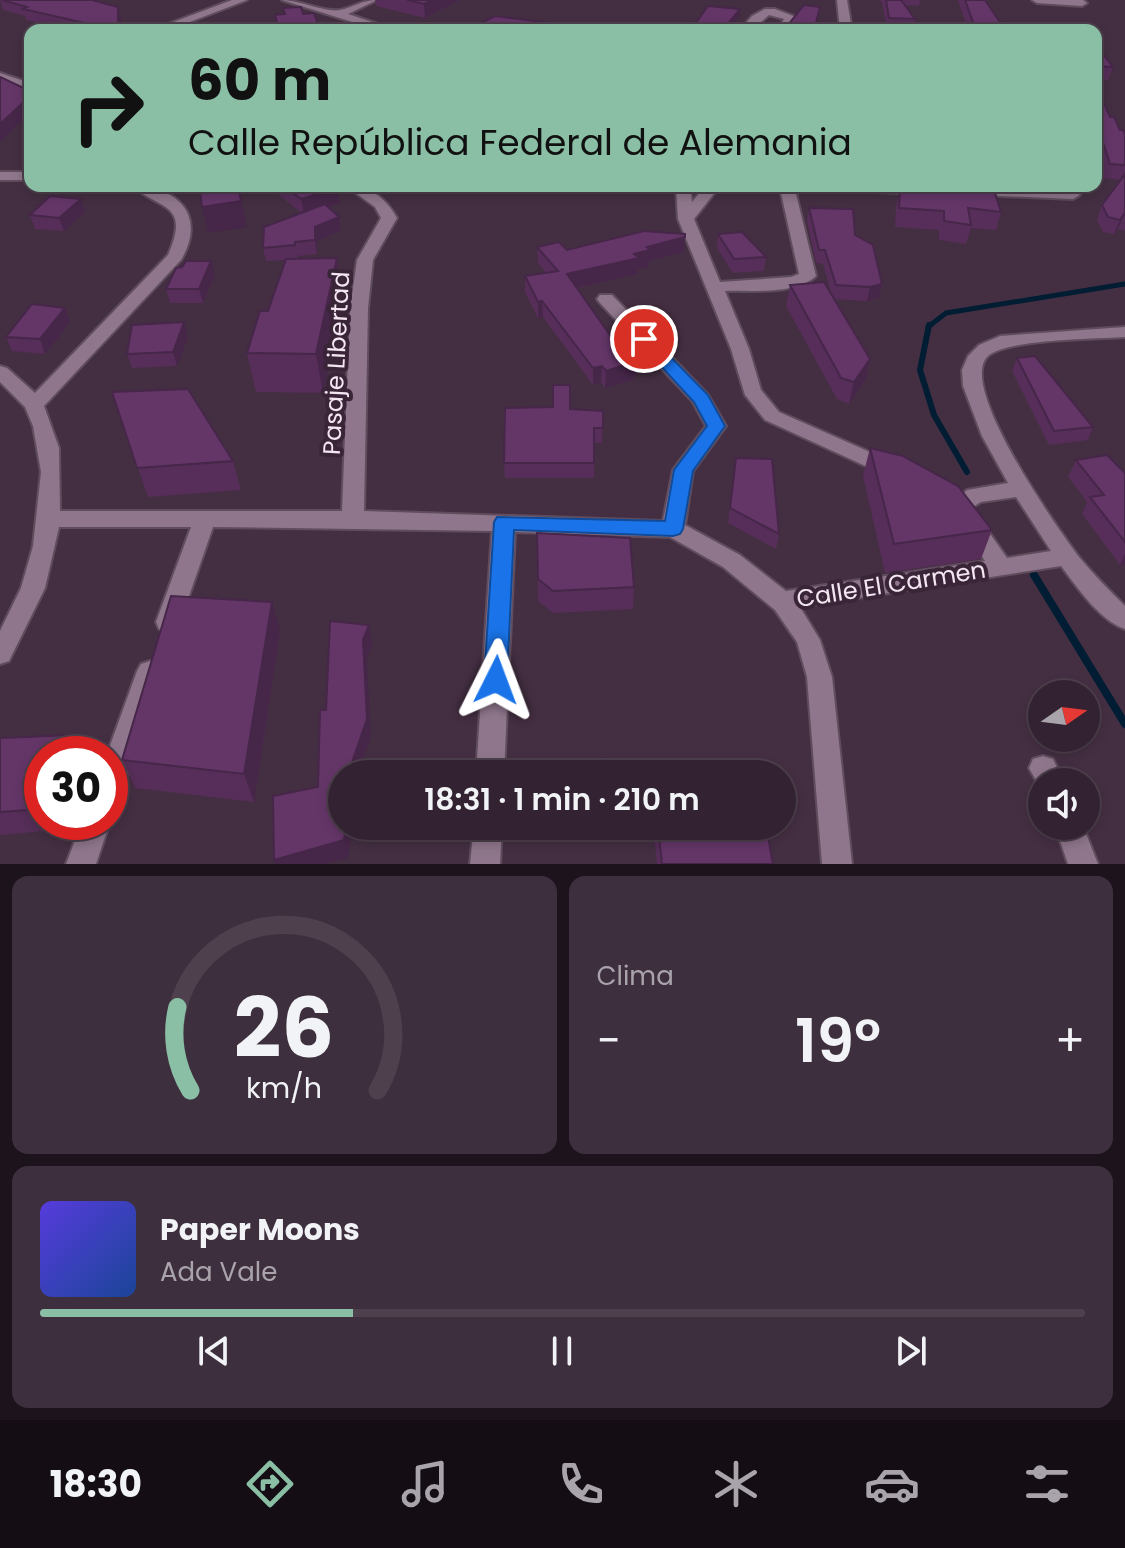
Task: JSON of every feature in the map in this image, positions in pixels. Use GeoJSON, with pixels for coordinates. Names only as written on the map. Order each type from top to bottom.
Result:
{"type":"FeatureCollection","features":[{"type":"Feature","properties":{"kind":"street"},"geometry":{"type":"LineString","coordinates":[[175,24],[242,0]]}},
{"type":"Feature","properties":{"kind":"street"},"geometry":{"type":"LineString","coordinates":[[287,0],[369,24]]}},
{"type":"Feature","properties":{"kind":"street"},"geometry":{"type":"LineString","coordinates":[[338,15],[372,0]]}},
{"type":"Feature","properties":{"kind":"street"},"geometry":{"type":"LineString","coordinates":[[842,0],[845,24]]}},
{"type":"Feature","properties":{"kind":"street"},"geometry":{"type":"LineString","coordinates":[[1037,0],[1082,3]]}},
{"type":"Feature","properties":{"kind":"street"},"geometry":{"type":"LineString","coordinates":[[751,24],[759,13],[765,11],[790,17],[786,24]]}},
{"type":"Feature","properties":{"kind":"street"},"geometry":{"type":"LineString","coordinates":[[0,77],[24,85]]}},
{"type":"Feature","properties":{"kind":"street"},"geometry":{"type":"LineString","coordinates":[[0,176],[24,176]]}},
{"type":"Feature","properties":{"kind":"street"},"geometry":{"type":"LineString","coordinates":[[34,405],[175,257],[186,226],[180,211],[154,192]]}},
{"type":"Feature","properties":{"kind":"street","name":"Pasaje Libertad"},"geometry":{"type":"LineString","coordinates":[[353,519],[359,308],[365,260],[389,218],[381,204],[362,192]]}},
{"type":"Feature","properties":{"kind":"street"},"geometry":{"type":"LineString","coordinates":[[684,192],[686,219],[740,349],[752,391],[772,416],[907,479]]}},
{"type":"Feature","properties":{"kind":"street"},"geometry":{"type":"LineString","coordinates":[[686,219],[708,192]]}},
{"type":"Feature","properties":{"kind":"street"},"geometry":{"type":"LineString","coordinates":[[715,287],[794,282],[808,276],[789,192]]}},
{"type":"Feature","properties":{"kind":"street"},"geometry":{"type":"LineString","coordinates":[[985,192],[1073,195]]}},
{"type":"Feature","properties":{"kind":"street"},"geometry":{"type":"LineString","coordinates":[[606,299],[701,399],[716,426],[683,470],[673,529]]}},
{"type":"Feature","properties":{"kind":"street"},"geometry":{"type":"LineString","coordinates":[[1125,332],[1000,341],[982,350],[971,370],[973,396],[1024,488],[1067,557],[1125,620]]}},
{"type":"Feature","properties":{"kind":"street"},"geometry":{"type":"LineString","coordinates":[[0,372],[34,405],[44,430],[51,464],[49,519],[33,587],[0,654]]}},
{"type":"Feature","properties":{"kind":"street","name":"Calle El Carmen"},"geometry":{"type":"LineString","coordinates":[[1001,567],[983,538],[951,504],[975,495],[1024,488]]}},
{"type":"Feature","properties":{"kind":"street"},"geometry":{"type":"LineString","coordinates":[[49,519],[353,519],[673,529],[702,542],[761,582],[782,601],[808,640],[821,690],[837,864]]}},
{"type":"Feature","properties":{"kind":"street"},"geometry":{"type":"LineString","coordinates":[[127,736],[204,520]]}},
{"type":"Feature","properties":{"kind":"street"},"geometry":{"type":"LineString","coordinates":[[491,760],[504,522]]}},
{"type":"Feature","properties":{"kind":"street","name":"Calle El Carmen"},"geometry":{"type":"LineString","coordinates":[[782,601],[1067,557]]}},
{"type":"Feature","properties":{"kind":"street"},"geometry":{"type":"LineString","coordinates":[[81,864],[90,840]]}},
{"type":"Feature","properties":{"kind":"street"},"geometry":{"type":"LineString","coordinates":[[485,864],[487,840]]}},
{"type":"Feature","properties":{"kind":"street"},"geometry":{"type":"LineString","coordinates":[[1074,840],[1083,864]]}},
{"type":"Feature","properties":{"kind":"building"},"geometry":{"type":"Polygon","coordinates":[[[2,0],[92,0],[118,7],[118,24],[89,24],[23,9],[27,7],[2,0]]]}},
{"type":"Feature","properties":{"kind":"building"},"geometry":{"type":"Polygon","coordinates":[[[407,0],[432,0],[424,4],[407,0]]]}},
{"type":"Feature","properties":{"kind":"building"},"geometry":{"type":"Polygon","coordinates":[[[886,0],[901,0],[915,19],[889,18],[886,0]]]}},
{"type":"Feature","properties":{"kind":"building"},"geometry":{"type":"Polygon","coordinates":[[[965,0],[985,0],[1001,24],[974,24],[965,0]]]}},
{"type":"Feature","properties":{"kind":"building"},"geometry":{"type":"Polygon","coordinates":[[[804,5],[820,7],[816,24],[789,24],[804,5]]]}},
{"type":"Feature","properties":{"kind":"building"},"geometry":{"type":"Polygon","coordinates":[[[708,6],[740,9],[728,24],[695,24],[708,6]]]}},
{"type":"Feature","properties":{"kind":"building"},"geometry":{"type":"Polygon","coordinates":[[[301,7],[303,14],[314,13],[318,24],[277,24],[275,15],[285,14],[283,8],[301,7]]]}},
{"type":"Feature","properties":{"kind":"building"},"geometry":{"type":"Polygon","coordinates":[[[495,16],[558,24],[479,24],[495,16]]]}},
{"type":"Feature","properties":{"kind":"building"},"geometry":{"type":"Polygon","coordinates":[[[1102,53],[1113,67],[1102,66],[1102,53]]]}},
{"type":"Feature","properties":{"kind":"building"},"geometry":{"type":"Polygon","coordinates":[[[0,77],[24,88],[24,102],[0,124],[0,77]]]}},
{"type":"Feature","properties":{"kind":"building"},"geometry":{"type":"Polygon","coordinates":[[[1102,99],[1110,117],[1114,117],[1125,134],[1125,165],[1110,164],[1102,139],[1102,99]]]}},
{"type":"Feature","properties":{"kind":"building"},"geometry":{"type":"Polygon","coordinates":[[[1125,174],[1125,215],[1120,220],[1108,217],[1102,205],[1125,174]]]}},
{"type":"Feature","properties":{"kind":"building"},"geometry":{"type":"Polygon","coordinates":[[[200,192],[239,192],[241,201],[202,207],[200,192]]]}},
{"type":"Feature","properties":{"kind":"building"},"geometry":{"type":"Polygon","coordinates":[[[292,192],[324,192],[301,199],[292,192]]]}},
{"type":"Feature","properties":{"kind":"building"},"geometry":{"type":"Polygon","coordinates":[[[900,192],[986,192],[995,193],[1001,212],[968,208],[971,225],[944,221],[944,211],[899,208],[900,192]]]}},
{"type":"Feature","properties":{"kind":"building"},"geometry":{"type":"Polygon","coordinates":[[[50,196],[81,199],[59,218],[30,215],[50,196]]]}},
{"type":"Feature","properties":{"kind":"building"},"geometry":{"type":"Polygon","coordinates":[[[325,204],[339,217],[315,227],[315,240],[263,248],[264,227],[325,204]]]}},
{"type":"Feature","properties":{"kind":"building"},"geometry":{"type":"Polygon","coordinates":[[[809,208],[853,209],[855,235],[873,245],[882,284],[870,287],[836,285],[825,250],[819,250],[809,208]]]}},
{"type":"Feature","properties":{"kind":"building"},"geometry":{"type":"Polygon","coordinates":[[[644,231],[685,234],[685,237],[647,247],[650,250],[634,254],[639,258],[567,274],[610,335],[616,333],[637,358],[632,360],[634,362],[606,371],[602,366],[593,368],[542,301],[538,302],[525,276],[558,271],[537,247],[559,242],[567,250],[644,231]]]}},
{"type":"Feature","properties":{"kind":"building"},"geometry":{"type":"Polygon","coordinates":[[[742,232],[766,257],[734,259],[718,234],[742,232]]]}},
{"type":"Feature","properties":{"kind":"building"},"geometry":{"type":"Polygon","coordinates":[[[337,258],[316,354],[247,353],[260,311],[268,311],[286,259],[337,258]]]}},
{"type":"Feature","properties":{"kind":"building"},"geometry":{"type":"Polygon","coordinates":[[[186,261],[211,261],[199,289],[166,289],[176,268],[182,267],[186,261]]]}},
{"type":"Feature","properties":{"kind":"building"},"geometry":{"type":"Polygon","coordinates":[[[824,282],[870,359],[854,382],[841,378],[790,285],[824,282]]]}},
{"type":"Feature","properties":{"kind":"building"},"geometry":{"type":"Polygon","coordinates":[[[32,304],[65,308],[40,339],[6,337],[32,304]]]}},
{"type":"Feature","properties":{"kind":"building"},"geometry":{"type":"Polygon","coordinates":[[[184,322],[173,352],[127,354],[132,325],[184,322]]]}},
{"type":"Feature","properties":{"kind":"building"},"geometry":{"type":"Polygon","coordinates":[[[1035,356],[1093,427],[1054,431],[1017,358],[1035,356]]]}},
{"type":"Feature","properties":{"kind":"building"},"geometry":{"type":"Polygon","coordinates":[[[553,385],[570,385],[570,409],[603,411],[603,428],[594,428],[594,463],[504,463],[505,408],[553,407],[553,385]]]}},
{"type":"Feature","properties":{"kind":"building"},"geometry":{"type":"Polygon","coordinates":[[[188,389],[233,461],[137,468],[112,392],[188,389]]]}},
{"type":"Feature","properties":{"kind":"building"},"geometry":{"type":"Polygon","coordinates":[[[870,448],[903,456],[958,486],[992,530],[894,544],[870,448]]]}},
{"type":"Feature","properties":{"kind":"building"},"geometry":{"type":"Polygon","coordinates":[[[1107,455],[1125,473],[1125,542],[1090,497],[1104,495],[1076,460],[1107,455]]]}},
{"type":"Feature","properties":{"kind":"building"},"geometry":{"type":"Polygon","coordinates":[[[736,458],[772,459],[779,534],[730,508],[736,458]]]}},
{"type":"Feature","properties":{"kind":"building"},"geometry":{"type":"Polygon","coordinates":[[[537,533],[630,538],[634,587],[553,591],[538,579],[537,533]]]}},
{"type":"Feature","properties":{"kind":"building"},"geometry":{"type":"Polygon","coordinates":[[[171,596],[272,602],[244,774],[128,761],[128,740],[171,596]]]}},
{"type":"Feature","properties":{"kind":"building"},"geometry":{"type":"Polygon","coordinates":[[[330,621],[369,625],[363,640],[367,719],[353,760],[328,760],[328,840],[344,840],[274,860],[273,796],[318,787],[320,710],[326,710],[330,621]]]}},
{"type":"Feature","properties":{"kind":"building"},"geometry":{"type":"Polygon","coordinates":[[[24,737],[24,810],[0,812],[0,738],[24,737]]]}},
{"type":"Feature","properties":{"kind":"building"},"geometry":{"type":"Polygon","coordinates":[[[659,840],[769,840],[773,864],[662,864],[659,840]]]}},
{"type":"Feature","properties":{"kind":"waterway"},"geometry":{"type":"LineString","coordinates":[[929,326],[946,313],[1125,284]]}},
{"type":"Feature","properties":{"kind":"waterway"},"geometry":{"type":"LineString","coordinates":[[929,326],[920,370],[934,415],[967,472]]}},
{"type":"Feature","properties":{"kind":"waterway"},"geometry":{"type":"LineString","coordinates":[[1034,575],[1125,724]]}},
{"type":"Feature","properties":{"kind":"route"},"geometry":{"type":"LineString","coordinates":[[496,680],[504,522],[673,529],[683,470],[716,426],[701,399],[644,339]]}}]}
